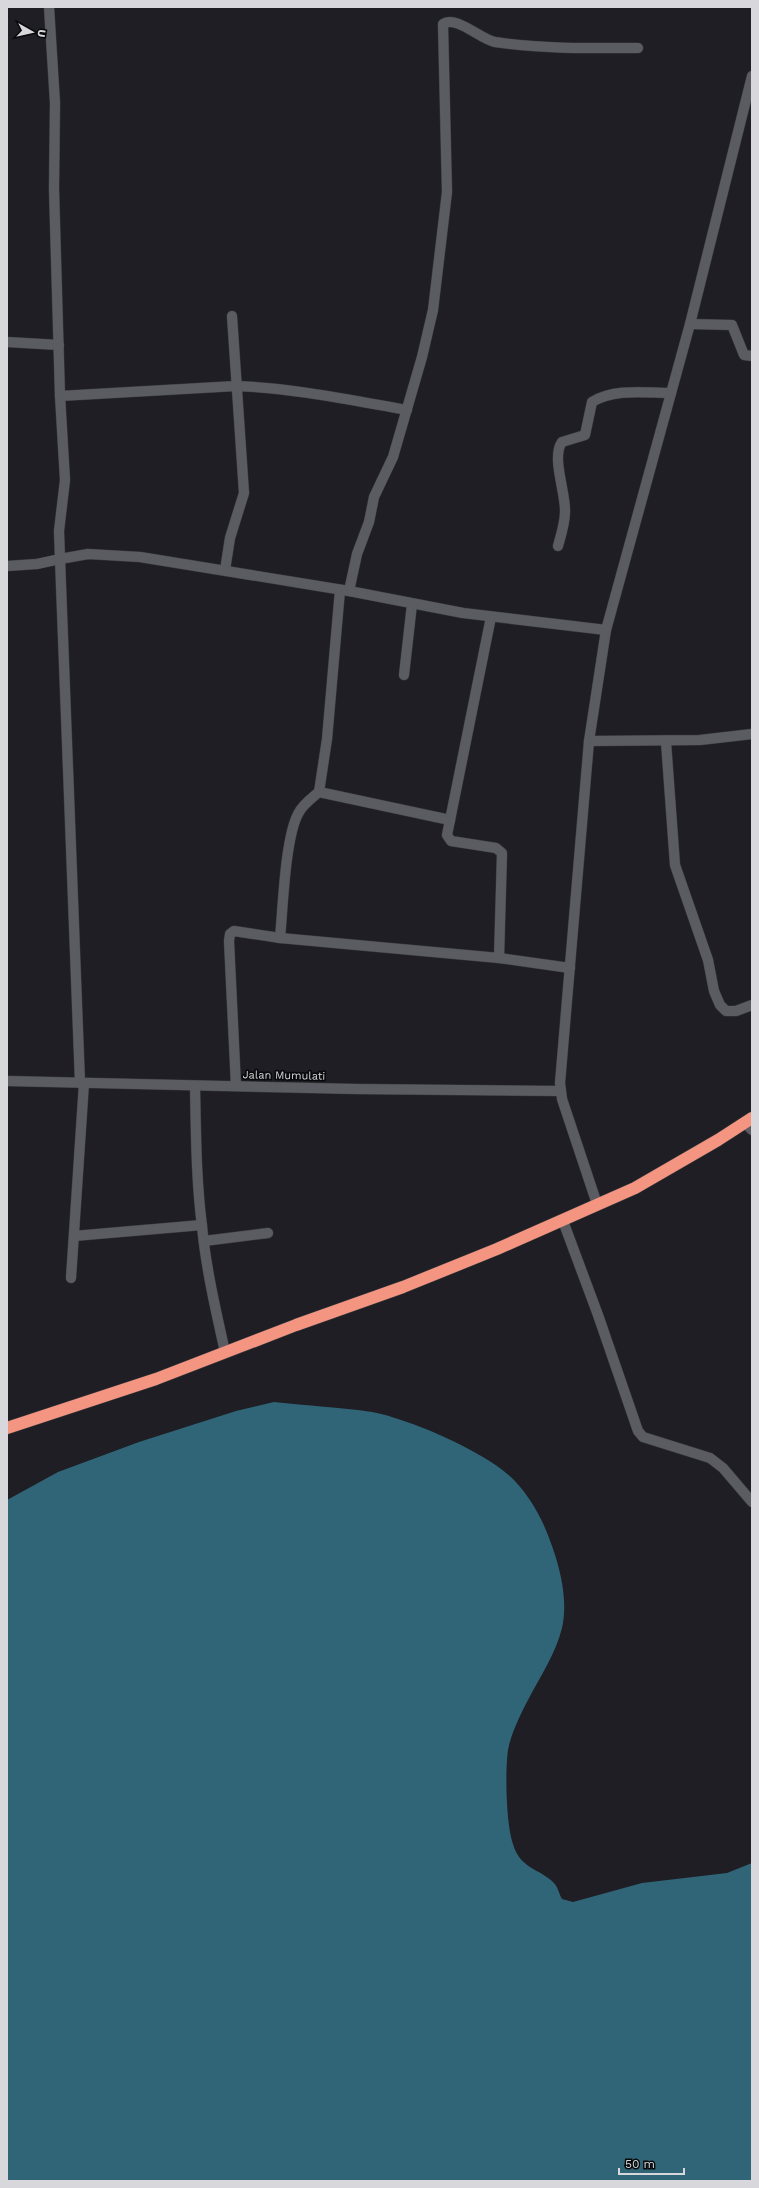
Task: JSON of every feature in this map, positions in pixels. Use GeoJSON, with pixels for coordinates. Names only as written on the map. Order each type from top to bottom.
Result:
{"type":"FeatureCollection","features":[{"type":"Feature","properties":{"kind":"highway"},"geometry":{"type":"LineString","coordinates":[[7,1428],[156,1379],[296,1325],[403,1288],[563,1221],[597,1204],[635,1188],[750,1124]]}},
{"type":"Feature","properties":{"kind":"street"},"geometry":{"type":"LineString","coordinates":[[49,7],[55,103],[54,189],[60,396],[65,480],[59,531],[82,1083],[71,1278]]}},
{"type":"Feature","properties":{"kind":"street"},"geometry":{"type":"LineString","coordinates":[[280,938],[288,853],[294,826],[298,813],[319,792],[345,590],[370,522],[374,497],[388,469],[407,410],[433,310],[447,192],[443,24],[453,22],[461,24],[479,37],[508,43],[563,48],[638,48]]}},
{"type":"Feature","properties":{"kind":"street"},"geometry":{"type":"LineString","coordinates":[[597,1204],[560,1090],[563,1036],[589,741],[606,630],[690,324],[752,76]]}},
{"type":"Feature","properties":{"kind":"street"},"geometry":{"type":"LineString","coordinates":[[225,570],[230,538],[244,493],[232,316]]}},
{"type":"Feature","properties":{"kind":"street"},"geometry":{"type":"LineString","coordinates":[[690,324],[732,325],[744,355],[752,356]]}},
{"type":"Feature","properties":{"kind":"street"},"geometry":{"type":"LineString","coordinates":[[7,342],[59,345]]}},
{"type":"Feature","properties":{"kind":"street"},"geometry":{"type":"LineString","coordinates":[[60,396],[236,386],[263,387],[324,395],[407,410]]}},
{"type":"Feature","properties":{"kind":"street"},"geometry":{"type":"LineString","coordinates":[[558,546],[565,512],[558,456],[559,446],[562,442],[585,435],[592,402],[602,396],[613,393],[671,393]]}},
{"type":"Feature","properties":{"kind":"street"},"geometry":{"type":"LineString","coordinates":[[7,566],[37,564],[88,554],[109,554],[140,557],[345,590],[412,604],[491,617],[606,630]]}},
{"type":"Feature","properties":{"kind":"street"},"geometry":{"type":"LineString","coordinates":[[404,675],[412,604]]}},
{"type":"Feature","properties":{"kind":"street"},"geometry":{"type":"LineString","coordinates":[[491,617],[447,835],[451,841],[496,848],[502,853],[499,958]]}},
{"type":"Feature","properties":{"kind":"street"},"geometry":{"type":"LineString","coordinates":[[589,741],[666,742],[752,734]]}},
{"type":"Feature","properties":{"kind":"street"},"geometry":{"type":"LineString","coordinates":[[666,742],[675,865],[708,960],[714,991],[720,1005],[726,1011],[736,1011],[752,1005]]}},
{"type":"Feature","properties":{"kind":"street"},"geometry":{"type":"LineString","coordinates":[[319,792],[450,820]]}},
{"type":"Feature","properties":{"kind":"street"},"geometry":{"type":"LineString","coordinates":[[236,1086],[229,941],[230,934],[237,931],[280,938],[499,958],[570,968]]}},
{"type":"Feature","properties":{"kind":"street","name":"Jalan Mumulati"},"geometry":{"type":"LineString","coordinates":[[7,1081],[195,1086],[560,1090]]}},
{"type":"Feature","properties":{"kind":"street"},"geometry":{"type":"LineString","coordinates":[[195,1086],[197,1159],[202,1225],[225,1352]]}},
{"type":"Feature","properties":{"kind":"street"},"geometry":{"type":"LineString","coordinates":[[563,1221],[598,1315],[638,1431],[643,1437],[710,1458],[718,1463],[752,1502]]}},
{"type":"Feature","properties":{"kind":"street"},"geometry":{"type":"LineString","coordinates":[[74,1236],[202,1225]]}},
{"type":"Feature","properties":{"kind":"street"},"geometry":{"type":"LineString","coordinates":[[204,1240],[268,1233]]}},
{"type":"Feature","properties":{"kind":"water"},"geometry":{"type":"Polygon","coordinates":[[[274,1402],[372,1412],[427,1429],[468,1448],[502,1470],[520,1487],[537,1511],[549,1537],[561,1576],[564,1597],[564,1618],[556,1647],[519,1718],[508,1750],[507,1798],[509,1824],[513,1844],[520,1859],[554,1883],[557,1886],[562,1899],[573,1902],[642,1883],[727,1873],[752,1863],[752,2181],[7,2181],[7,1500],[58,1472],[139,1442],[236,1411],[274,1402]]]}}]}
